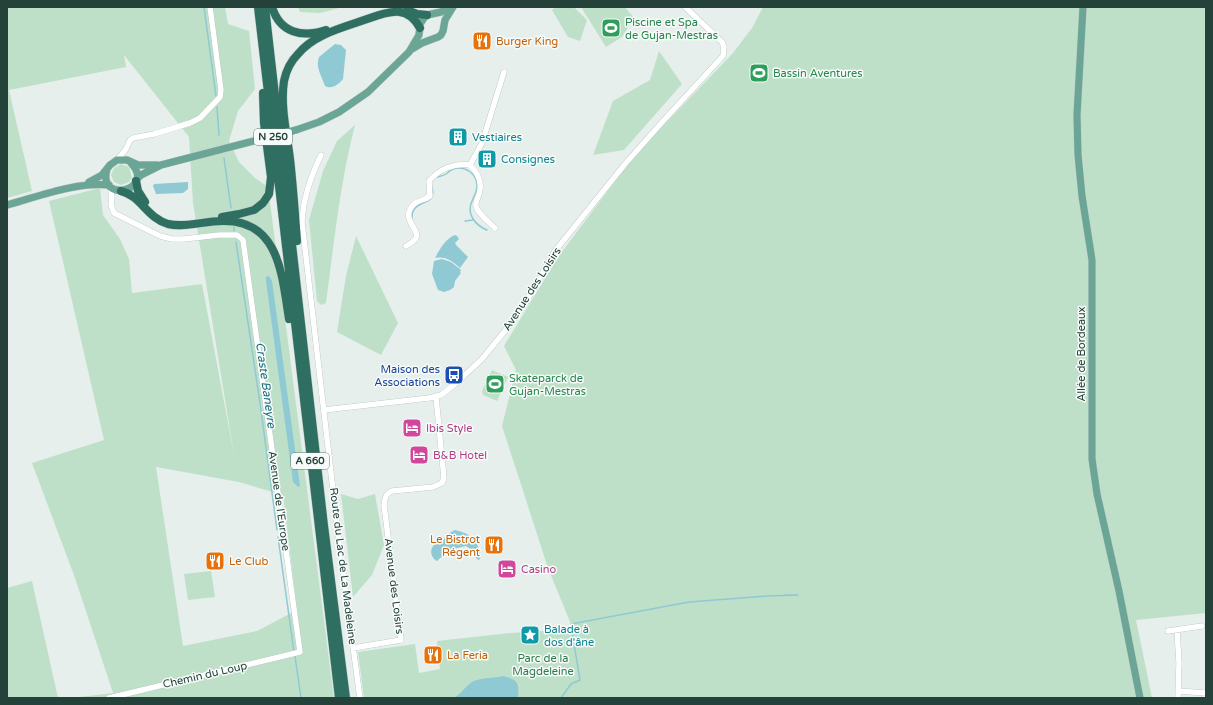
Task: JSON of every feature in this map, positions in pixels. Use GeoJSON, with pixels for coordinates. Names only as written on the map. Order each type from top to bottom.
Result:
{"type":"FeatureCollection","features":[{"type":"Feature","properties":{"kind":"highway","name":"N 250"},"geometry":{"type":"LineString","coordinates":[[258,7],[266,50]]}},
{"type":"Feature","properties":{"kind":"highway","name":"N 250"},"geometry":{"type":"LineString","coordinates":[[265,7],[266,50],[283,224]]}},
{"type":"Feature","properties":{"kind":"highway"},"geometry":{"type":"LineString","coordinates":[[272,7],[283,26],[293,32],[304,34],[320,32],[388,7],[400,8],[417,14],[431,15]]}},
{"type":"Feature","properties":{"kind":"highway"},"geometry":{"type":"LineString","coordinates":[[303,336],[299,263],[283,102],[284,80],[287,71],[298,53],[315,40],[383,13],[396,11],[405,14],[415,20],[420,28]]}},
{"type":"Feature","properties":{"kind":"highway"},"geometry":{"type":"LineString","coordinates":[[136,181],[141,196],[147,205],[156,214],[168,220],[188,220],[239,214],[254,210],[263,203],[269,194],[271,183],[261,75],[266,50]]}},
{"type":"Feature","properties":{"kind":"highway","name":"A 660"},"geometry":{"type":"LineString","coordinates":[[266,50],[303,336],[325,533],[346,698]]}},
{"type":"Feature","properties":{"kind":"highway"},"geometry":{"type":"LineString","coordinates":[[121,191],[131,194],[150,213],[165,223],[177,225],[224,220],[238,222],[252,227],[264,236],[270,243],[280,268],[311,464]]}},
{"type":"Feature","properties":{"kind":"highway","name":"A 660"},"geometry":{"type":"LineString","coordinates":[[283,224],[339,698]]}},
{"type":"Feature","properties":{"kind":"main road"},"geometry":{"type":"LineString","coordinates":[[409,52],[417,38],[422,21],[449,7]]}},
{"type":"Feature","properties":{"kind":"main road"},"geometry":{"type":"LineString","coordinates":[[7,205],[79,186],[99,178],[113,162],[117,160],[122,159],[138,165],[161,164],[296,130],[325,120],[353,104],[384,78],[409,52],[417,46],[441,35],[444,24],[453,7]]}},
{"type":"Feature","properties":{"kind":"main road","name":"Allée de Bordeaux"},"geometry":{"type":"LineString","coordinates":[[1083,7],[1077,115],[1078,155],[1092,260],[1092,459],[1097,494],[1119,591],[1140,698]]}},
{"type":"Feature","properties":{"kind":"main road"},"geometry":{"type":"LineString","coordinates":[[431,15],[441,18],[444,24]]}},
{"type":"Feature","properties":{"kind":"main road"},"geometry":{"type":"LineString","coordinates":[[420,28],[424,35],[431,39]]}},
{"type":"Feature","properties":{"kind":"main road"},"geometry":{"type":"LineString","coordinates":[[131,162],[136,170],[136,181]]}},
{"type":"Feature","properties":{"kind":"main road"},"geometry":{"type":"LineString","coordinates":[[79,186],[95,184],[110,186],[121,191],[131,188],[141,175],[161,164]]}},
{"type":"Feature","properties":{"kind":"main road"},"geometry":{"type":"LineString","coordinates":[[107,169],[106,178],[110,186]]}},
{"type":"Feature","properties":{"kind":"street"},"geometry":{"type":"LineString","coordinates":[[117,160],[126,149],[130,140],[197,120],[204,115],[220,97],[221,90],[210,7]]}},
{"type":"Feature","properties":{"kind":"street","name":"Avenue des Loisirs"},"geometry":{"type":"LineString","coordinates":[[353,648],[401,640],[384,498],[392,491],[433,487],[442,483],[444,478],[436,396],[443,394],[455,384],[493,346],[520,311],[555,251],[625,164],[723,56],[724,48],[722,42],[685,7]]}},
{"type":"Feature","properties":{"kind":"street"},"geometry":{"type":"LineString","coordinates":[[470,165],[482,143],[504,72]]}},
{"type":"Feature","properties":{"kind":"street"},"geometry":{"type":"LineString","coordinates":[[126,149],[128,158],[131,162]]}},
{"type":"Feature","properties":{"kind":"street","name":"Route du Lac de La Madeleine"},"geometry":{"type":"LineString","coordinates":[[321,155],[311,178],[302,210],[302,222],[340,551],[360,698]]}},
{"type":"Feature","properties":{"kind":"street"},"geometry":{"type":"LineString","coordinates":[[406,246],[417,237],[417,233],[409,220],[410,210],[418,201],[430,196],[429,181],[434,175],[456,164],[470,165],[476,171],[480,181],[480,186],[476,206],[478,211],[495,228]]}},
{"type":"Feature","properties":{"kind":"street","name":"Avenue de l'Europe"},"geometry":{"type":"LineString","coordinates":[[110,186],[112,208],[114,213],[160,236],[172,239],[184,239],[219,235],[237,235],[243,240],[300,652]]}},
{"type":"Feature","properties":{"kind":"street"},"geometry":{"type":"LineString","coordinates":[[112,197],[121,191]]}},
{"type":"Feature","properties":{"kind":"street"},"geometry":{"type":"LineString","coordinates":[[324,410],[436,396]]}},
{"type":"Feature","properties":{"kind":"street"},"geometry":{"type":"LineString","coordinates":[[1168,632],[1202,626]]}},
{"type":"Feature","properties":{"kind":"street"},"geometry":{"type":"LineString","coordinates":[[1177,630],[1179,663],[1178,698]]}},
{"type":"Feature","properties":{"kind":"street","name":"Chemin du Loup"},"geometry":{"type":"LineString","coordinates":[[109,698],[300,652]]}},
{"type":"Feature","properties":{"kind":"street"},"geometry":{"type":"LineString","coordinates":[[1178,691],[1206,693]]}},
{"type":"Feature","properties":{"kind":"green space"},"geometry":{"type":"Polygon","coordinates":[[[7,7],[225,7],[228,24],[249,31],[255,89],[238,111],[229,141],[239,162],[255,178],[268,187],[334,698],[71,698],[113,693],[75,578],[32,463],[104,440],[49,201],[100,188],[103,215],[120,239],[129,259],[132,293],[202,284],[234,455],[193,203],[189,137],[124,55],[126,67],[9,90],[32,191],[7,198],[7,7]],[[156,467],[183,646],[257,631],[297,610],[283,495],[239,482],[156,467]]]}},
{"type":"Feature","properties":{"kind":"green space"},"geometry":{"type":"Polygon","coordinates":[[[298,7],[343,7],[320,13],[300,12],[298,7]]]}},
{"type":"Feature","properties":{"kind":"green space"},"geometry":{"type":"Polygon","coordinates":[[[555,7],[574,7],[587,20],[580,41],[568,37],[552,10],[555,7]]]}},
{"type":"Feature","properties":{"kind":"green space","name":"Piscine et Spa de Gujan-Mestras"},"geometry":{"type":"Polygon","coordinates":[[[581,7],[625,7],[634,18],[622,37],[606,47],[581,7]]]}},
{"type":"Feature","properties":{"kind":"green space","name":"Parc de la Magdeleine"},"geometry":{"type":"Polygon","coordinates":[[[763,7],[1206,7],[1206,613],[1136,620],[1152,698],[364,698],[358,652],[415,644],[419,673],[440,669],[437,641],[511,633],[573,629],[548,568],[502,426],[516,370],[504,346],[558,257],[634,156],[733,53],[752,28],[763,7]]]}},
{"type":"Feature","properties":{"kind":"green space"},"geometry":{"type":"Polygon","coordinates":[[[659,51],[682,84],[624,150],[593,155],[613,101],[650,80],[659,51]]]}},
{"type":"Feature","properties":{"kind":"green space"},"geometry":{"type":"Polygon","coordinates":[[[355,125],[341,191],[326,303],[321,305],[317,301],[309,220],[323,171],[337,141],[355,125]]]}},
{"type":"Feature","properties":{"kind":"green space"},"geometry":{"type":"Polygon","coordinates":[[[121,164],[129,167],[132,178],[129,182],[121,185],[114,182],[111,175],[114,168],[121,164]]]}},
{"type":"Feature","properties":{"kind":"green space"},"geometry":{"type":"Polygon","coordinates":[[[356,236],[398,323],[381,355],[337,332],[346,276],[356,236]]]}},
{"type":"Feature","properties":{"kind":"green space","name":"Skateparck de Gujan-Mestras"},"geometry":{"type":"Polygon","coordinates":[[[492,370],[508,377],[497,401],[483,395],[482,391],[492,370]]]}},
{"type":"Feature","properties":{"kind":"green space"},"geometry":{"type":"Polygon","coordinates":[[[341,494],[358,499],[375,494],[384,545],[372,575],[353,597],[341,494]]]}},
{"type":"Feature","properties":{"kind":"green space"},"geometry":{"type":"Polygon","coordinates":[[[211,571],[215,597],[188,600],[184,574],[211,571]]]}},
{"type":"Feature","properties":{"kind":"green space"},"geometry":{"type":"Polygon","coordinates":[[[32,581],[58,698],[7,698],[7,588],[32,581]]]}},
{"type":"Feature","properties":{"kind":"water"},"geometry":{"type":"Polygon","coordinates":[[[335,44],[341,45],[346,50],[343,79],[335,86],[328,87],[325,86],[319,72],[318,61],[319,57],[335,44]]]}},
{"type":"Feature","properties":{"kind":"water"},"geometry":{"type":"Polygon","coordinates":[[[188,182],[188,189],[183,193],[156,194],[153,186],[154,184],[188,182]]]}},
{"type":"Feature","properties":{"kind":"water"},"geometry":{"type":"Polygon","coordinates":[[[455,235],[459,239],[455,243],[456,245],[468,257],[460,268],[449,260],[435,258],[446,242],[455,235]]]}},
{"type":"Feature","properties":{"kind":"water"},"geometry":{"type":"Polygon","coordinates":[[[442,259],[451,262],[461,270],[461,273],[455,281],[454,287],[444,292],[438,290],[432,274],[434,261],[442,259]]]}},
{"type":"Feature","properties":{"kind":"water"},"geometry":{"type":"Polygon","coordinates":[[[269,276],[272,281],[300,486],[298,487],[293,482],[266,281],[266,277],[269,276]]]}},
{"type":"Feature","properties":{"kind":"water"},"geometry":{"type":"Polygon","coordinates":[[[455,530],[467,534],[473,538],[480,552],[480,559],[478,560],[466,546],[449,550],[437,561],[433,558],[431,554],[432,547],[455,530]]]}},
{"type":"Feature","properties":{"kind":"water"},"geometry":{"type":"Polygon","coordinates":[[[503,676],[512,679],[517,683],[518,698],[453,698],[474,681],[503,676]]]}},
{"type":"Feature","properties":{"kind":"waterway","name":"Craste Baneyre"},"geometry":{"type":"LineString","coordinates":[[204,7],[216,96]]}},
{"type":"Feature","properties":{"kind":"waterway","name":"Craste Baneyre"},"geometry":{"type":"LineString","coordinates":[[217,107],[219,135]]}},
{"type":"Feature","properties":{"kind":"waterway","name":"Craste Baneyre"},"geometry":{"type":"LineString","coordinates":[[224,158],[231,208]]}},
{"type":"Feature","properties":{"kind":"waterway"},"geometry":{"type":"LineString","coordinates":[[437,177],[457,168],[466,169],[473,174],[477,186],[470,206],[471,215],[475,222],[487,230]]}},
{"type":"Feature","properties":{"kind":"waterway"},"geometry":{"type":"LineString","coordinates":[[412,218],[413,212],[416,208],[431,198],[433,194],[432,188]]}},
{"type":"Feature","properties":{"kind":"waterway"},"geometry":{"type":"LineString","coordinates":[[465,221],[473,220]]}},
{"type":"Feature","properties":{"kind":"waterway","name":"Craste Baneyre"},"geometry":{"type":"LineString","coordinates":[[236,242],[277,530]]}},
{"type":"Feature","properties":{"kind":"waterway","name":"Craste Baneyre"},"geometry":{"type":"LineString","coordinates":[[278,537],[294,652]]}},
{"type":"Feature","properties":{"kind":"waterway"},"geometry":{"type":"LineString","coordinates":[[571,624],[689,602],[798,595],[785,595]]}},
{"type":"Feature","properties":{"kind":"waterway"},"geometry":{"type":"LineString","coordinates":[[561,698],[571,684],[580,680],[572,632]]}},
{"type":"Feature","properties":{"kind":"waterway","name":"Craste Baneyre"},"geometry":{"type":"LineString","coordinates":[[295,656],[301,698]]}},
{"type":"Feature","properties":{"kind":"place","name":"Piscine et Spa de Gujan-Mestras"},"geometry":{"type":"Point","coordinates":[611,28]}},
{"type":"Feature","properties":{"kind":"place","name":"Burger King"},"geometry":{"type":"Point","coordinates":[482,41]}},
{"type":"Feature","properties":{"kind":"place","name":"Bassin Aventures"},"geometry":{"type":"Point","coordinates":[759,73]}},
{"type":"Feature","properties":{"kind":"place","name":"Vestiaires"},"geometry":{"type":"Point","coordinates":[458,137]}},
{"type":"Feature","properties":{"kind":"place","name":"Consignes"},"geometry":{"type":"Point","coordinates":[487,159]}},
{"type":"Feature","properties":{"kind":"place","name":"Maison des Associations"},"geometry":{"type":"Point","coordinates":[454,375]}},
{"type":"Feature","properties":{"kind":"place","name":"Skateparck de Gujan-Mestras"},"geometry":{"type":"Point","coordinates":[495,384]}},
{"type":"Feature","properties":{"kind":"place","name":"Ibis Style"},"geometry":{"type":"Point","coordinates":[412,428]}},
{"type":"Feature","properties":{"kind":"place","name":"B&B Hotel"},"geometry":{"type":"Point","coordinates":[419,455]}},
{"type":"Feature","properties":{"kind":"place","name":"Le Bistrot Régent"},"geometry":{"type":"Point","coordinates":[494,545]}},
{"type":"Feature","properties":{"kind":"place","name":"Le Club"},"geometry":{"type":"Point","coordinates":[215,561]}},
{"type":"Feature","properties":{"kind":"place","name":"Casino"},"geometry":{"type":"Point","coordinates":[507,569]}},
{"type":"Feature","properties":{"kind":"place","name":"Balade à dos d'âne"},"geometry":{"type":"Point","coordinates":[530,635]}},
{"type":"Feature","properties":{"kind":"place","name":"La Feria"},"geometry":{"type":"Point","coordinates":[433,655]}}]}
